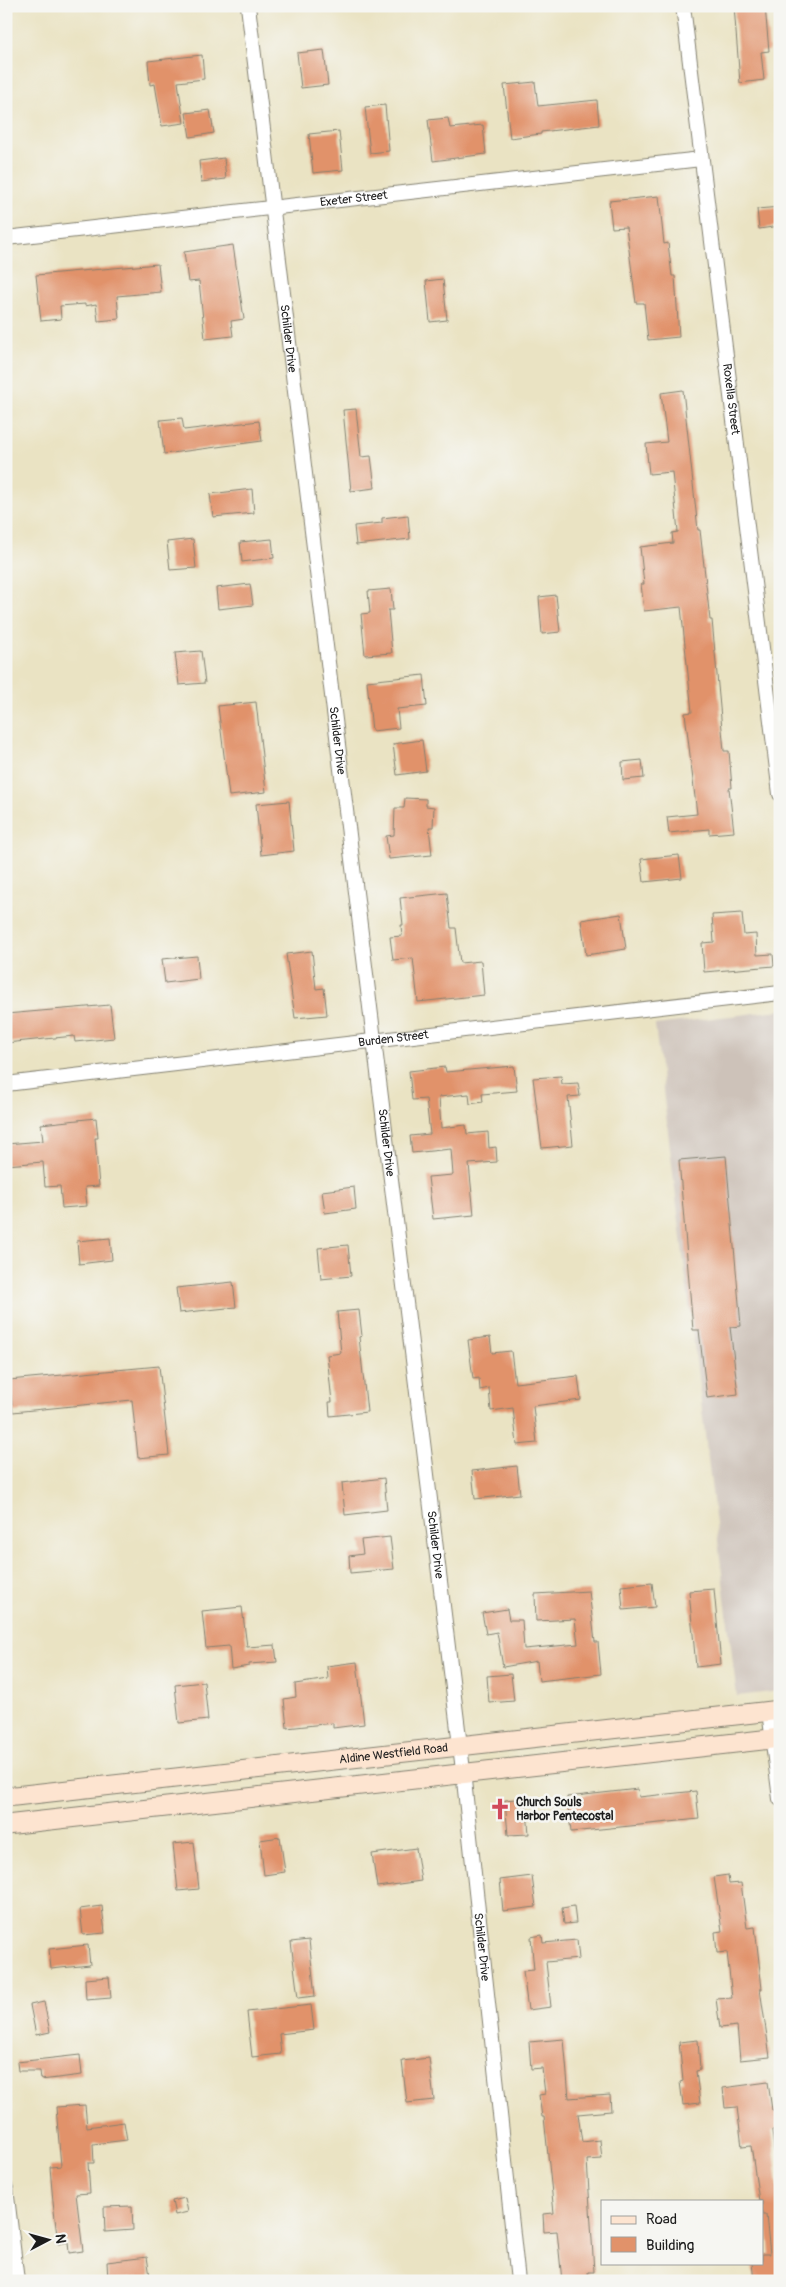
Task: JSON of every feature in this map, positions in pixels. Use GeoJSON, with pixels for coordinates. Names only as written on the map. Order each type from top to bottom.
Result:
{"type":"FeatureCollection","features":[{"type":"Feature","properties":{"kind":"main road","name":"Aldine Westfield Road"},"geometry":{"type":"LineString","coordinates":[[6,1797],[775,1710]]}},
{"type":"Feature","properties":{"kind":"main road"},"geometry":{"type":"LineString","coordinates":[[6,1825],[776,1738]]}},
{"type":"Feature","properties":{"kind":"main road"},"geometry":{"type":"LineString","coordinates":[[213,1774],[216,1801]]}},
{"type":"Feature","properties":{"kind":"street","name":"Schilder Drive"},"geometry":{"type":"LineString","coordinates":[[248,6],[459,1746],[518,2281]]}},
{"type":"Feature","properties":{"kind":"street","name":"Roxella Street"},"geometry":{"type":"LineString","coordinates":[[683,6],[780,794]]}},
{"type":"Feature","properties":{"kind":"street","name":"Exeter Street"},"geometry":{"type":"LineString","coordinates":[[6,238],[701,159]]}},
{"type":"Feature","properties":{"kind":"street","name":"Burden Street"},"geometry":{"type":"LineString","coordinates":[[6,1084],[780,993]]}},
{"type":"Feature","properties":{"kind":"street"},"geometry":{"type":"LineString","coordinates":[[775,1710],[780,1799]]}},
{"type":"Feature","properties":{"kind":"street"},"geometry":{"type":"LineString","coordinates":[[6,2188],[17,2281]]}},
{"type":"Feature","properties":{"kind":"shaded area"},"geometry":{"type":"Polygon","coordinates":[[[780,1010],[780,1691],[737,1696],[655,1025],[780,1010]]]}},
{"type":"Feature","properties":{"kind":"building"},"geometry":{"type":"Polygon","coordinates":[[[734,6],[765,6],[769,51],[761,52],[764,80],[740,83],[734,6]]]}},
{"type":"Feature","properties":{"kind":"building"},"geometry":{"type":"Polygon","coordinates":[[[324,50],[328,85],[301,88],[297,53],[324,50]]]}},
{"type":"Feature","properties":{"kind":"building"},"geometry":{"type":"Polygon","coordinates":[[[202,55],[204,79],[178,82],[184,123],[162,126],[155,84],[150,85],[148,61],[202,55]]]}},
{"type":"Feature","properties":{"kind":"building"},"geometry":{"type":"Polygon","coordinates":[[[535,82],[538,106],[597,100],[599,125],[510,138],[504,85],[535,82]]]}},
{"type":"Feature","properties":{"kind":"building"},"geometry":{"type":"Polygon","coordinates":[[[385,105],[389,151],[370,153],[365,107],[385,105]]]}},
{"type":"Feature","properties":{"kind":"building"},"geometry":{"type":"Polygon","coordinates":[[[210,110],[214,133],[190,137],[186,113],[210,110]]]}},
{"type":"Feature","properties":{"kind":"building"},"geometry":{"type":"Polygon","coordinates":[[[448,118],[450,128],[483,125],[486,154],[433,161],[428,120],[448,118]]]}},
{"type":"Feature","properties":{"kind":"building"},"geometry":{"type":"Polygon","coordinates":[[[339,131],[343,170],[313,173],[309,134],[339,131]]]}},
{"type":"Feature","properties":{"kind":"building"},"geometry":{"type":"Polygon","coordinates":[[[224,158],[226,179],[201,182],[199,161],[224,158]]]}},
{"type":"Feature","properties":{"kind":"building"},"geometry":{"type":"Polygon","coordinates":[[[659,196],[664,244],[668,243],[672,276],[675,276],[679,337],[648,340],[644,303],[636,303],[626,227],[612,228],[609,201],[659,196]]]}},
{"type":"Feature","properties":{"kind":"building"},"geometry":{"type":"Polygon","coordinates":[[[780,207],[780,226],[759,229],[757,209],[780,207]]]}},
{"type":"Feature","properties":{"kind":"building"},"geometry":{"type":"Polygon","coordinates":[[[233,245],[244,319],[231,321],[233,336],[205,339],[199,281],[188,282],[184,252],[233,245]]]}},
{"type":"Feature","properties":{"kind":"building"},"geometry":{"type":"Polygon","coordinates":[[[158,264],[161,292],[117,296],[119,319],[98,321],[96,304],[85,306],[85,304],[60,306],[61,319],[41,321],[36,275],[158,264]]]}},
{"type":"Feature","properties":{"kind":"building"},"geometry":{"type":"Polygon","coordinates":[[[443,279],[447,320],[430,322],[426,281],[443,279]]]}},
{"type":"Feature","properties":{"kind":"building"},"geometry":{"type":"Polygon","coordinates":[[[683,390],[698,530],[700,530],[710,620],[712,620],[724,751],[729,751],[732,788],[729,788],[734,832],[709,834],[709,829],[669,833],[667,817],[697,814],[685,713],[692,712],[681,607],[644,611],[641,584],[644,584],[640,547],[673,543],[672,533],[678,532],[672,472],[649,474],[646,444],[667,442],[661,393],[683,390]]]}},
{"type":"Feature","properties":{"kind":"building"},"geometry":{"type":"Polygon","coordinates":[[[356,409],[361,457],[371,456],[375,488],[351,491],[343,410],[356,409]]]}},
{"type":"Feature","properties":{"kind":"building"},"geometry":{"type":"Polygon","coordinates":[[[182,418],[184,430],[259,421],[262,441],[164,454],[160,420],[182,418]]]}},
{"type":"Feature","properties":{"kind":"building"},"geometry":{"type":"Polygon","coordinates":[[[252,489],[254,513],[213,517],[210,494],[252,489]]]}},
{"type":"Feature","properties":{"kind":"building"},"geometry":{"type":"Polygon","coordinates":[[[408,515],[410,539],[356,545],[354,526],[382,523],[382,518],[408,515]]]}},
{"type":"Feature","properties":{"kind":"building"},"geometry":{"type":"Polygon","coordinates":[[[193,539],[196,568],[170,570],[167,542],[193,539]]]}},
{"type":"Feature","properties":{"kind":"building"},"geometry":{"type":"Polygon","coordinates":[[[272,539],[274,558],[242,562],[240,542],[272,539]]]}},
{"type":"Feature","properties":{"kind":"building"},"geometry":{"type":"Polygon","coordinates":[[[250,584],[253,605],[218,609],[216,588],[250,584]]]}},
{"type":"Feature","properties":{"kind":"building"},"geometry":{"type":"Polygon","coordinates":[[[391,589],[393,610],[388,610],[392,653],[365,655],[361,614],[370,613],[368,591],[391,589]]]}},
{"type":"Feature","properties":{"kind":"building"},"geometry":{"type":"Polygon","coordinates":[[[556,595],[560,632],[542,634],[539,597],[556,595]]]}},
{"type":"Feature","properties":{"kind":"building"},"geometry":{"type":"Polygon","coordinates":[[[201,651],[205,683],[179,685],[175,653],[201,651]]]}},
{"type":"Feature","properties":{"kind":"building"},"geometry":{"type":"Polygon","coordinates":[[[424,675],[427,706],[397,709],[399,728],[372,731],[367,681],[424,675]]]}},
{"type":"Feature","properties":{"kind":"building"},"geometry":{"type":"Polygon","coordinates":[[[256,702],[266,792],[229,796],[218,706],[256,702]]]}},
{"type":"Feature","properties":{"kind":"building"},"geometry":{"type":"Polygon","coordinates":[[[422,740],[426,771],[397,775],[393,744],[422,740]]]}},
{"type":"Feature","properties":{"kind":"building"},"geometry":{"type":"Polygon","coordinates":[[[642,760],[644,778],[623,780],[622,762],[642,760]]]}},
{"type":"Feature","properties":{"kind":"building"},"geometry":{"type":"Polygon","coordinates":[[[405,798],[426,799],[426,806],[434,807],[433,827],[429,827],[432,855],[389,859],[386,836],[394,835],[395,808],[404,808],[405,798]]]}},
{"type":"Feature","properties":{"kind":"building"},"geometry":{"type":"Polygon","coordinates":[[[289,801],[294,851],[261,855],[256,804],[289,801]]]}},
{"type":"Feature","properties":{"kind":"building"},"geometry":{"type":"Polygon","coordinates":[[[679,855],[682,878],[644,882],[641,859],[679,855]]]}},
{"type":"Feature","properties":{"kind":"building"},"geometry":{"type":"Polygon","coordinates":[[[447,893],[451,928],[456,928],[460,963],[481,961],[484,995],[418,1002],[413,958],[393,960],[390,937],[402,936],[401,925],[403,925],[400,898],[447,893]]]}},
{"type":"Feature","properties":{"kind":"building"},"geometry":{"type":"Polygon","coordinates":[[[742,913],[744,935],[756,934],[757,955],[773,954],[774,966],[704,972],[702,943],[714,942],[712,915],[742,913]]]}},
{"type":"Feature","properties":{"kind":"building"},"geometry":{"type":"Polygon","coordinates":[[[621,914],[626,949],[586,955],[581,920],[621,914]]]}},
{"type":"Feature","properties":{"kind":"building"},"geometry":{"type":"Polygon","coordinates":[[[312,951],[316,989],[324,988],[327,1015],[295,1018],[286,954],[312,951]]]}},
{"type":"Feature","properties":{"kind":"building"},"geometry":{"type":"Polygon","coordinates":[[[197,956],[199,979],[165,983],[162,959],[197,956]]]}},
{"type":"Feature","properties":{"kind":"building"},"geometry":{"type":"Polygon","coordinates":[[[110,1005],[114,1038],[75,1042],[74,1036],[6,1043],[6,1014],[110,1005]]]}},
{"type":"Feature","properties":{"kind":"building"},"geometry":{"type":"Polygon","coordinates":[[[514,1066],[517,1091],[482,1094],[483,1102],[470,1104],[469,1094],[439,1097],[441,1128],[466,1125],[467,1134],[488,1132],[489,1148],[496,1147],[497,1162],[469,1164],[474,1215],[433,1219],[428,1177],[453,1175],[451,1149],[412,1153],[410,1136],[430,1134],[426,1099],[412,1100],[409,1071],[445,1067],[446,1072],[514,1066]]]}},
{"type":"Feature","properties":{"kind":"building"},"geometry":{"type":"Polygon","coordinates":[[[561,1076],[562,1084],[578,1083],[580,1096],[568,1097],[573,1145],[542,1148],[533,1078],[561,1076]]]}},
{"type":"Feature","properties":{"kind":"building"},"geometry":{"type":"Polygon","coordinates":[[[96,1118],[98,1138],[95,1138],[99,1186],[85,1187],[87,1206],[62,1208],[60,1186],[45,1187],[43,1162],[6,1165],[6,1144],[43,1141],[41,1124],[96,1118]]]}},
{"type":"Feature","properties":{"kind":"building"},"geometry":{"type":"Polygon","coordinates":[[[726,1156],[741,1326],[730,1327],[738,1394],[707,1398],[699,1330],[693,1330],[679,1160],[726,1156]]]}},
{"type":"Feature","properties":{"kind":"building"},"geometry":{"type":"Polygon","coordinates":[[[354,1187],[356,1209],[325,1213],[322,1191],[354,1187]]]}},
{"type":"Feature","properties":{"kind":"building"},"geometry":{"type":"Polygon","coordinates":[[[110,1238],[112,1260],[79,1264],[77,1241],[110,1238]]]}},
{"type":"Feature","properties":{"kind":"building"},"geometry":{"type":"Polygon","coordinates":[[[348,1245],[351,1276],[321,1279],[318,1248],[348,1245]]]}},
{"type":"Feature","properties":{"kind":"building"},"geometry":{"type":"Polygon","coordinates":[[[233,1282],[236,1307],[179,1313],[176,1288],[233,1282]]]}},
{"type":"Feature","properties":{"kind":"building"},"geometry":{"type":"Polygon","coordinates":[[[359,1310],[362,1336],[359,1337],[367,1412],[330,1416],[329,1402],[332,1402],[327,1355],[341,1353],[337,1312],[359,1310]]]}},
{"type":"Feature","properties":{"kind":"building"},"geometry":{"type":"Polygon","coordinates":[[[490,1337],[492,1353],[511,1351],[515,1383],[578,1376],[581,1400],[533,1406],[537,1443],[517,1445],[513,1408],[491,1411],[489,1388],[480,1390],[479,1378],[473,1379],[468,1340],[490,1337]]]}},
{"type":"Feature","properties":{"kind":"building"},"geometry":{"type":"Polygon","coordinates":[[[159,1366],[169,1455],[138,1458],[132,1400],[13,1412],[9,1380],[159,1366]]]}},
{"type":"Feature","properties":{"kind":"building"},"geometry":{"type":"Polygon","coordinates":[[[517,1466],[520,1494],[475,1499],[472,1471],[517,1466]]]}},
{"type":"Feature","properties":{"kind":"building"},"geometry":{"type":"Polygon","coordinates":[[[384,1478],[387,1510],[345,1515],[342,1483],[384,1478]]]}},
{"type":"Feature","properties":{"kind":"building"},"geometry":{"type":"Polygon","coordinates":[[[390,1537],[394,1569],[350,1573],[349,1556],[363,1554],[361,1540],[390,1537]]]}},
{"type":"Feature","properties":{"kind":"building"},"geometry":{"type":"Polygon","coordinates":[[[652,1583],[655,1607],[623,1610],[621,1586],[652,1583]]]}},
{"type":"Feature","properties":{"kind":"building"},"geometry":{"type":"Polygon","coordinates":[[[714,1589],[721,1664],[696,1667],[689,1591],[714,1589]]]}},
{"type":"Feature","properties":{"kind":"building"},"geometry":{"type":"Polygon","coordinates":[[[589,1591],[595,1642],[598,1642],[601,1674],[539,1681],[537,1661],[503,1667],[497,1632],[486,1634],[482,1613],[507,1609],[509,1620],[522,1620],[524,1649],[578,1644],[575,1619],[536,1621],[535,1594],[589,1591]]]}},
{"type":"Feature","properties":{"kind":"building"},"geometry":{"type":"Polygon","coordinates":[[[242,1607],[247,1647],[275,1645],[277,1662],[249,1664],[249,1666],[231,1669],[229,1646],[206,1648],[202,1611],[242,1607]]]}},
{"type":"Feature","properties":{"kind":"building"},"geometry":{"type":"Polygon","coordinates":[[[357,1662],[364,1724],[333,1728],[333,1723],[287,1728],[284,1699],[296,1697],[295,1684],[328,1679],[327,1666],[357,1662]]]}},
{"type":"Feature","properties":{"kind":"building"},"geometry":{"type":"Polygon","coordinates":[[[511,1674],[514,1701],[489,1703],[487,1676],[511,1674]]]}},
{"type":"Feature","properties":{"kind":"building"},"geometry":{"type":"Polygon","coordinates":[[[204,1682],[208,1720],[179,1723],[175,1685],[204,1682]]]}},
{"type":"Feature","properties":{"kind":"building"},"geometry":{"type":"Polygon","coordinates":[[[638,1789],[639,1797],[696,1791],[699,1819],[571,1832],[567,1797],[638,1789]]]}},
{"type":"Feature","properties":{"kind":"building"},"geometry":{"type":"Polygon","coordinates":[[[526,1798],[529,1834],[508,1835],[505,1800],[526,1798]]]}},
{"type":"Feature","properties":{"kind":"building"},"geometry":{"type":"Polygon","coordinates":[[[280,1837],[285,1872],[264,1875],[260,1840],[280,1837]]]}},
{"type":"Feature","properties":{"kind":"building"},"geometry":{"type":"Polygon","coordinates":[[[194,1842],[199,1889],[178,1891],[173,1844],[194,1842]]]}},
{"type":"Feature","properties":{"kind":"building"},"geometry":{"type":"Polygon","coordinates":[[[416,1848],[421,1881],[377,1887],[372,1854],[416,1848]]]}},
{"type":"Feature","properties":{"kind":"building"},"geometry":{"type":"Polygon","coordinates":[[[728,1875],[729,1884],[741,1883],[747,1928],[755,1927],[762,1989],[760,1989],[770,2057],[740,2060],[737,2026],[720,2028],[716,1999],[732,1998],[727,1952],[717,1953],[715,1932],[722,1931],[714,1877],[728,1875]]]}},
{"type":"Feature","properties":{"kind":"building"},"geometry":{"type":"Polygon","coordinates":[[[532,1876],[536,1907],[503,1911],[500,1880],[532,1876]]]}},
{"type":"Feature","properties":{"kind":"building"},"geometry":{"type":"Polygon","coordinates":[[[102,1906],[105,1933],[83,1935],[80,1909],[102,1906]]]}},
{"type":"Feature","properties":{"kind":"building"},"geometry":{"type":"Polygon","coordinates":[[[574,1906],[576,1923],[564,1924],[562,1908],[574,1906]]]}},
{"type":"Feature","properties":{"kind":"building"},"geometry":{"type":"Polygon","coordinates":[[[542,1935],[543,1943],[577,1940],[579,1959],[546,1962],[551,2007],[528,2010],[523,1971],[534,1970],[531,1937],[542,1935]]]}},
{"type":"Feature","properties":{"kind":"building"},"geometry":{"type":"Polygon","coordinates":[[[309,1940],[315,1996],[298,1998],[291,1942],[309,1940]]]}},
{"type":"Feature","properties":{"kind":"building"},"geometry":{"type":"Polygon","coordinates":[[[88,1945],[90,1965],[51,1969],[49,1949],[88,1945]]]}},
{"type":"Feature","properties":{"kind":"building"},"geometry":{"type":"Polygon","coordinates":[[[109,1977],[111,1998],[86,2000],[85,1979],[109,1977]]]}},
{"type":"Feature","properties":{"kind":"building"},"geometry":{"type":"Polygon","coordinates":[[[44,2002],[50,2032],[36,2035],[30,2005],[44,2002]]]}},
{"type":"Feature","properties":{"kind":"building"},"geometry":{"type":"Polygon","coordinates":[[[311,2005],[314,2030],[279,2034],[281,2054],[252,2057],[247,2012],[311,2005]]]}},
{"type":"Feature","properties":{"kind":"building"},"geometry":{"type":"Polygon","coordinates":[[[564,2039],[569,2098],[610,2095],[611,2111],[578,2114],[582,2142],[600,2140],[602,2159],[587,2160],[594,2272],[588,2272],[589,2281],[562,2281],[557,2231],[544,2232],[543,2214],[554,2213],[544,2117],[542,2117],[539,2095],[545,2094],[542,2068],[531,2069],[529,2042],[564,2039]]]}},
{"type":"Feature","properties":{"kind":"building"},"geometry":{"type":"Polygon","coordinates":[[[698,2040],[700,2070],[696,2071],[700,2103],[683,2105],[680,2082],[683,2081],[679,2042],[698,2040]]]}},
{"type":"Feature","properties":{"kind":"building"},"geometry":{"type":"Polygon","coordinates":[[[80,2055],[82,2075],[41,2080],[40,2071],[18,2071],[17,2062],[80,2055]]]}},
{"type":"Feature","properties":{"kind":"building"},"geometry":{"type":"Polygon","coordinates":[[[429,2058],[434,2100],[407,2103],[402,2061],[429,2058]]]}},
{"type":"Feature","properties":{"kind":"building"},"geometry":{"type":"Polygon","coordinates":[[[768,2082],[772,2110],[780,2109],[780,2129],[772,2130],[780,2205],[780,2281],[754,2281],[752,2264],[764,2264],[764,2254],[770,2254],[766,2215],[764,2215],[764,2200],[759,2200],[751,2146],[742,2147],[737,2107],[725,2108],[723,2088],[768,2082]]]}},
{"type":"Feature","properties":{"kind":"building"},"geometry":{"type":"Polygon","coordinates":[[[85,2105],[87,2127],[124,2122],[127,2140],[93,2144],[94,2163],[88,2163],[90,2193],[76,2194],[83,2251],[69,2253],[68,2242],[58,2244],[53,2202],[50,2167],[61,2166],[56,2107],[85,2105]]]}},
{"type":"Feature","properties":{"kind":"building"},"geometry":{"type":"Polygon","coordinates":[[[185,2198],[188,2212],[175,2215],[172,2201],[185,2198]]]}},
{"type":"Feature","properties":{"kind":"building"},"geometry":{"type":"Polygon","coordinates":[[[132,2206],[133,2230],[105,2232],[104,2207],[132,2206]]]}},
{"type":"Feature","properties":{"kind":"building"},"geometry":{"type":"Polygon","coordinates":[[[147,2257],[150,2276],[108,2281],[107,2262],[147,2257]]]}},
{"type":"Feature","properties":{"kind":"place","name":"Church Souls Harbor Pentecostal"},"geometry":{"type":"Point","coordinates":[500,1809]}}]}
